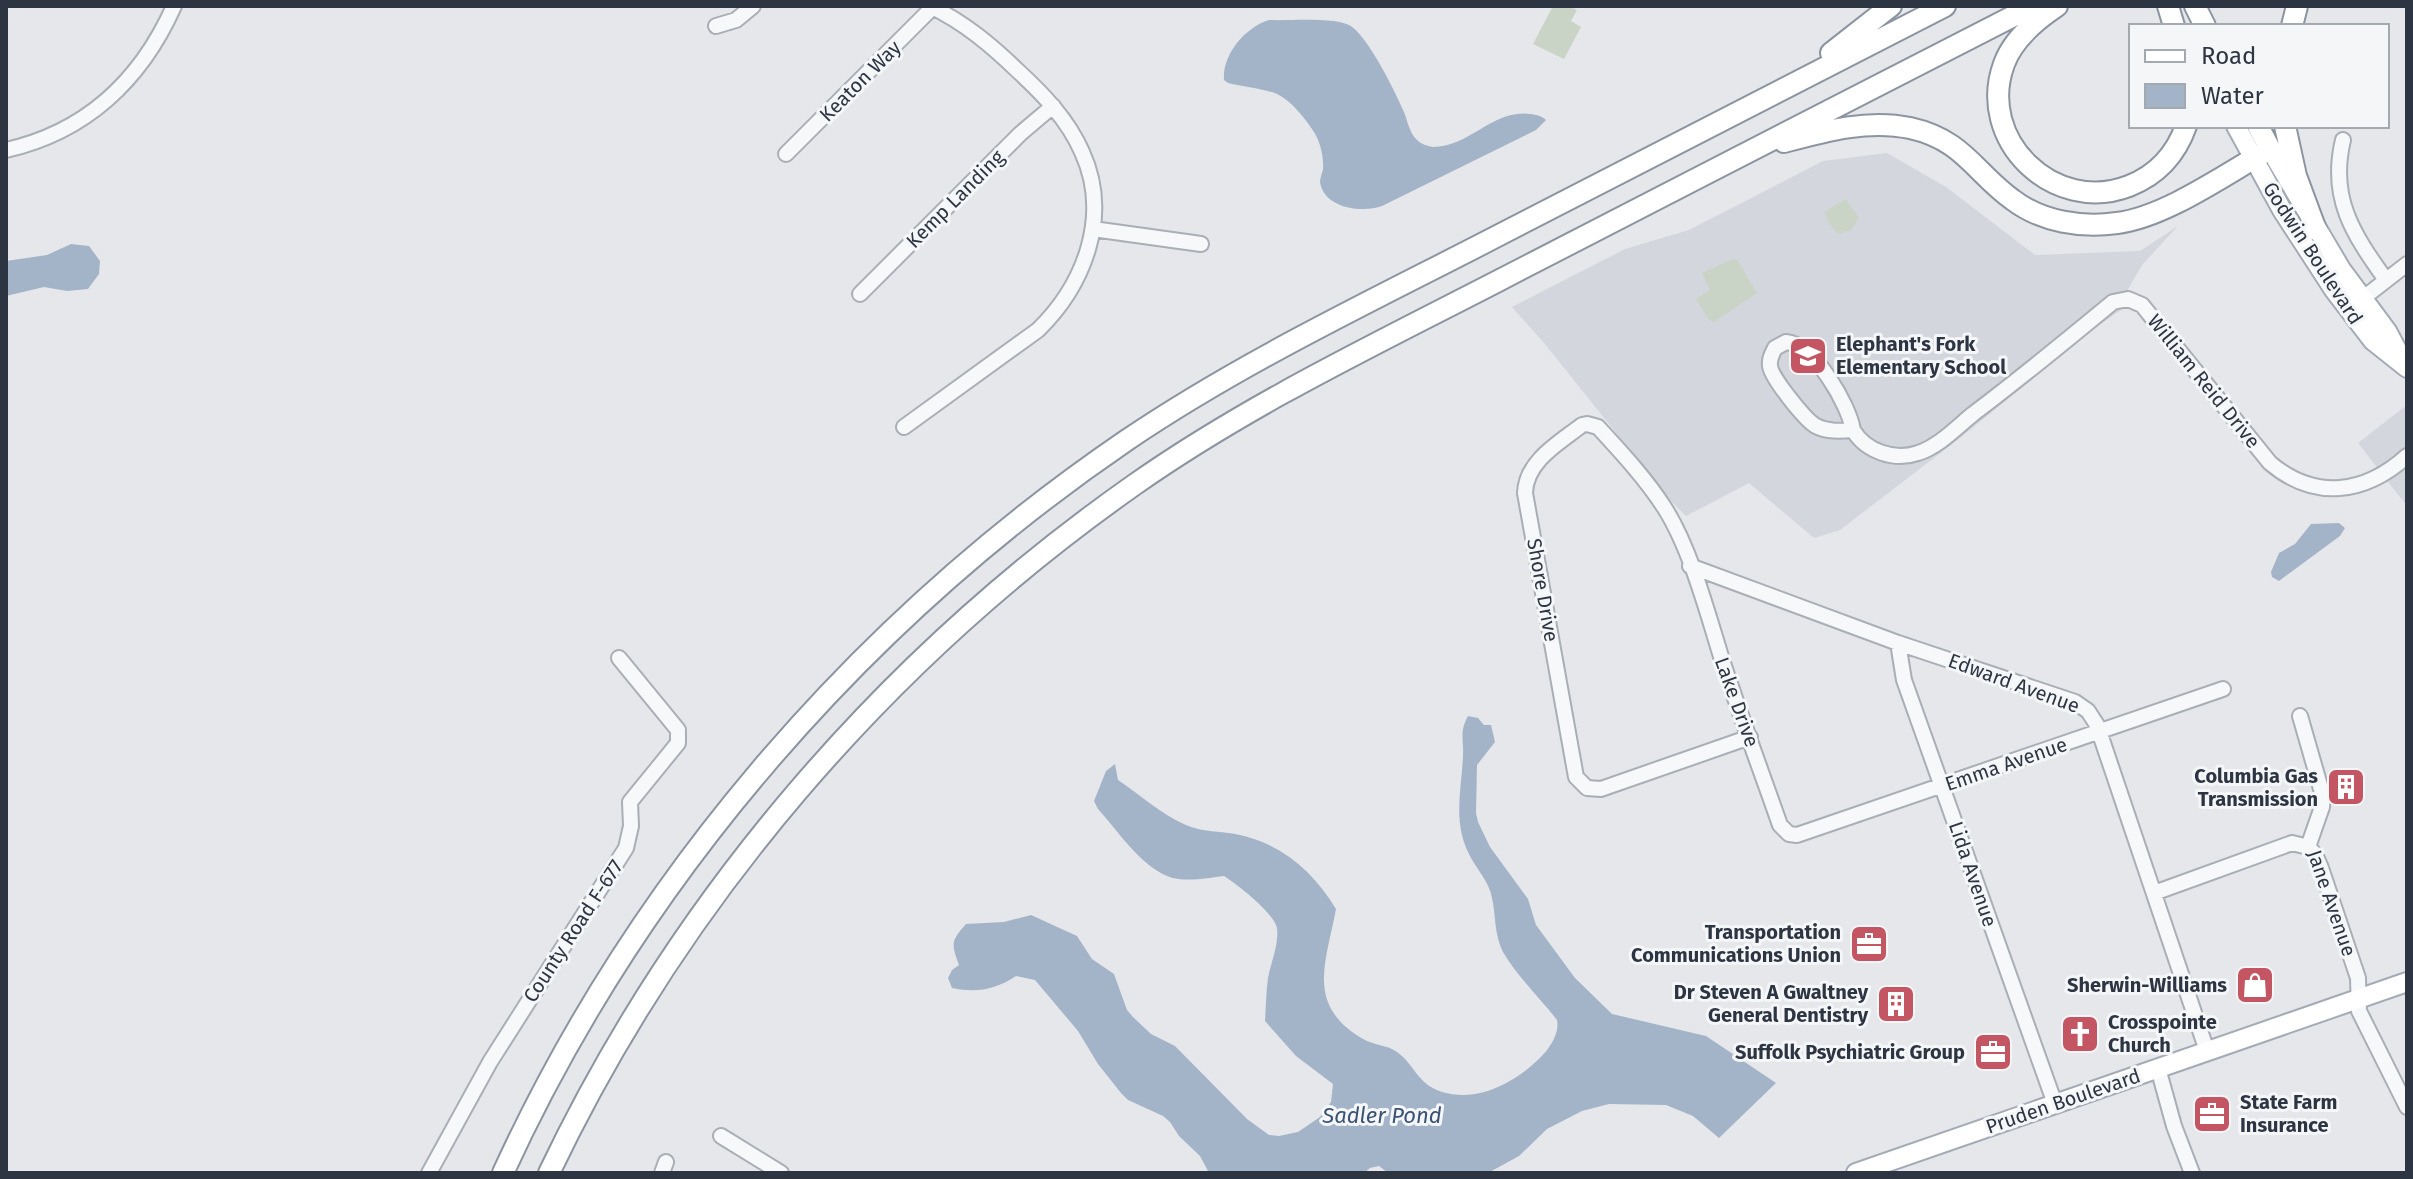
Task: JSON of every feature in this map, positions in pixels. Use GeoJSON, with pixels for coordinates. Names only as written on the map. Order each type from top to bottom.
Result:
{"type":"FeatureCollection","features":[{"type":"Feature","properties":{"kind":"highway"},"geometry":{"type":"LineString","coordinates":[[1704,130],[1768,88],[1837,49],[1891,6]]}},
{"type":"Feature","properties":{"kind":"highway"},"geometry":{"type":"LineString","coordinates":[[494,1173],[635,938],[724,815],[762,768],[846,676],[971,558],[1125,442],[1286,344],[1945,6]]}},
{"type":"Feature","properties":{"kind":"highway"},"geometry":{"type":"LineString","coordinates":[[549,1173],[613,1052],[693,927],[739,864],[803,784],[909,671],[1036,559],[1138,482],[1236,419],[1356,354],[2033,6]]}},
{"type":"Feature","properties":{"kind":"highway"},"geometry":{"type":"LineString","coordinates":[[2057,6],[2019,38],[2000,78],[1998,93],[2003,126],[2012,147],[2028,167],[2046,180],[2067,189],[2094,193],[2125,188],[2151,175],[2163,164],[2185,128]]}},
{"type":"Feature","properties":{"kind":"highway"},"geometry":{"type":"LineString","coordinates":[[2195,6],[2204,24]]}},
{"type":"Feature","properties":{"kind":"highway"},"geometry":{"type":"LineString","coordinates":[[1746,153],[1853,126],[1889,125],[1912,129],[1947,142],[2014,201],[2033,211],[2066,222],[2097,225],[2119,223],[2159,211],[2261,154]]}},
{"type":"Feature","properties":{"kind":"highway","name":"Godwin Boulevard"},"geometry":{"type":"LineString","coordinates":[[2258,128],[2261,154]]}},
{"type":"Feature","properties":{"kind":"highway"},"geometry":{"type":"LineString","coordinates":[[2285,128],[2296,176],[2316,230]]}},
{"type":"Feature","properties":{"kind":"highway"},"geometry":{"type":"LineString","coordinates":[[559,1173],[613,1052]]}},
{"type":"Feature","properties":{"kind":"highway"},"geometry":{"type":"LineString","coordinates":[[503,1173],[546,1088]]}},
{"type":"Feature","properties":{"kind":"main road"},"geometry":{"type":"LineString","coordinates":[[2170,6],[2182,24]]}},
{"type":"Feature","properties":{"kind":"main road","name":"Godwin Boulevard"},"geometry":{"type":"LineString","coordinates":[[2238,128],[2261,154],[2316,230],[2387,331],[2406,367]]}},
{"type":"Feature","properties":{"kind":"main road","name":"Godwin Boulevard"},"geometry":{"type":"LineString","coordinates":[[2261,154],[2282,210],[2334,290],[2373,341],[2406,367]]}},
{"type":"Feature","properties":{"kind":"main road","name":"Pruden Boulevard"},"geometry":{"type":"LineString","coordinates":[[1856,1173],[2407,982]]}},
{"type":"Feature","properties":{"kind":"street"},"geometry":{"type":"LineString","coordinates":[[6,150],[62,132],[108,100],[136,72],[174,6]]}},
{"type":"Feature","properties":{"kind":"street"},"geometry":{"type":"LineString","coordinates":[[716,26],[736,20],[753,6]]}},
{"type":"Feature","properties":{"kind":"street"},"geometry":{"type":"LineString","coordinates":[[904,427],[1053,316],[1078,279],[1093,229],[1094,208],[1088,167],[1069,128],[1053,106],[983,37],[932,7]]}},
{"type":"Feature","properties":{"kind":"street","name":"Keaton Way"},"geometry":{"type":"LineString","coordinates":[[786,154],[932,7]]}},
{"type":"Feature","properties":{"kind":"street","name":"Kemp Landing"},"geometry":{"type":"LineString","coordinates":[[860,294],[1020,134],[1053,106]]}},
{"type":"Feature","properties":{"kind":"street"},"geometry":{"type":"LineString","coordinates":[[2343,140],[2337,171],[2341,200],[2362,247],[2386,280]]}},
{"type":"Feature","properties":{"kind":"street"},"geometry":{"type":"LineString","coordinates":[[1093,229],[1201,244]]}},
{"type":"Feature","properties":{"kind":"street"},"geometry":{"type":"LineString","coordinates":[[2362,299],[2407,264]]}},
{"type":"Feature","properties":{"kind":"street","name":"William Reid Drive"},"geometry":{"type":"LineString","coordinates":[[1853,430],[1823,429],[1810,421],[1771,371],[1771,355],[1775,348],[1786,342],[1802,348],[1839,393],[1853,430],[1864,443],[1883,454],[1907,456],[1920,453],[1984,406],[2113,302],[2128,299],[2142,305],[2270,463],[2293,479],[2317,487],[2351,487],[2383,474],[2407,456]]}},
{"type":"Feature","properties":{"kind":"street","name":"Shore Drive"},"geometry":{"type":"LineString","coordinates":[[1690,566],[1664,507],[1598,427],[1582,425],[1532,467],[1525,483],[1525,493],[1573,763],[1581,784],[1591,789],[1612,787],[1750,737]]}},
{"type":"Feature","properties":{"kind":"street","name":"Edward Avenue"},"geometry":{"type":"LineString","coordinates":[[1690,566],[1720,580],[1898,643],[2075,702],[2091,714],[2207,1051]]}},
{"type":"Feature","properties":{"kind":"street","name":"Lake Drive"},"geometry":{"type":"LineString","coordinates":[[1690,566],[1780,825],[1789,834]]}},
{"type":"Feature","properties":{"kind":"street","name":"Lida Avenue"},"geometry":{"type":"LineString","coordinates":[[1898,643],[1904,680],[2055,1104]]}},
{"type":"Feature","properties":{"kind":"street","name":"County Road F-677"},"geometry":{"type":"LineString","coordinates":[[429,1173],[490,1062],[626,848],[631,826],[630,802],[678,743],[678,730],[619,658]]}},
{"type":"Feature","properties":{"kind":"street","name":"Emma Avenue"},"geometry":{"type":"LineString","coordinates":[[1789,834],[1797,835],[2223,689]]}},
{"type":"Feature","properties":{"kind":"street","name":"Jane Avenue"},"geometry":{"type":"LineString","coordinates":[[2300,716],[2323,796],[2308,847],[2321,868],[2358,978],[2359,1011],[2407,1107]]}},
{"type":"Feature","properties":{"kind":"street"},"geometry":{"type":"LineString","coordinates":[[2154,893],[2292,843],[2308,847]]}},
{"type":"Feature","properties":{"kind":"street"},"geometry":{"type":"LineString","coordinates":[[2158,1068],[2174,1126],[2192,1173]]}},
{"type":"Feature","properties":{"kind":"street"},"geometry":{"type":"LineString","coordinates":[[721,1136],[781,1173]]}},
{"type":"Feature","properties":{"kind":"shaded area","name":"Elephant's Fork Elementary School"},"geometry":{"type":"Polygon","coordinates":[[[1887,153],[1946,187],[2035,255],[2140,251],[2178,226],[2142,265],[2127,291],[2131,303],[2088,333],[1960,438],[1840,530],[1814,538],[1749,483],[1686,516],[1512,307],[1625,249],[1689,230],[1823,161],[1887,153]]]}},
{"type":"Feature","properties":{"kind":"shaded area"},"geometry":{"type":"Polygon","coordinates":[[[2407,405],[2407,506],[2358,443],[2407,405]]]}},
{"type":"Feature","properties":{"kind":"green space"},"geometry":{"type":"Polygon","coordinates":[[[1553,6],[1569,6],[1577,10],[1571,21],[1581,27],[1564,59],[1533,44],[1553,6]]]}},
{"type":"Feature","properties":{"kind":"green space"},"geometry":{"type":"Polygon","coordinates":[[[1846,199],[1859,218],[1851,230],[1838,234],[1824,212],[1846,199]]]}},
{"type":"Feature","properties":{"kind":"green space"},"geometry":{"type":"Polygon","coordinates":[[[1733,259],[1738,261],[1757,293],[1714,322],[1709,320],[1696,299],[1710,290],[1702,273],[1733,259]]]}},
{"type":"Feature","properties":{"kind":"water"},"geometry":{"type":"Polygon","coordinates":[[[1269,20],[1332,21],[1349,25],[1364,40],[1388,78],[1412,134],[1426,145],[1433,147],[1459,141],[1493,122],[1517,114],[1537,115],[1546,120],[1536,130],[1382,206],[1365,209],[1345,207],[1323,191],[1319,143],[1296,109],[1277,94],[1224,80],[1227,61],[1237,43],[1252,29],[1269,20]]]}},
{"type":"Feature","properties":{"kind":"water"},"geometry":{"type":"Polygon","coordinates":[[[71,244],[89,246],[100,261],[99,274],[88,289],[67,291],[44,287],[6,296],[6,261],[47,255],[71,244]]]}},
{"type":"Feature","properties":{"kind":"water"},"geometry":{"type":"Polygon","coordinates":[[[2339,523],[2345,528],[2340,536],[2279,581],[2272,577],[2279,553],[2295,544],[2311,524],[2339,523]]]}},
{"type":"Feature","properties":{"kind":"water","name":"Sadler Pond"},"geometry":{"type":"Polygon","coordinates":[[[1468,716],[1478,718],[1484,725],[1491,725],[1495,742],[1477,765],[1478,822],[1490,847],[1528,899],[1536,925],[1575,978],[1612,1014],[1706,1036],[1776,1083],[1719,1138],[1693,1116],[1666,1105],[1609,1104],[1582,1111],[1547,1129],[1519,1156],[1488,1173],[1388,1173],[1379,1166],[1364,1173],[1209,1173],[1200,1156],[1179,1136],[1170,1122],[1128,1100],[1121,1093],[1078,1031],[1035,980],[1016,976],[985,989],[952,988],[948,978],[959,965],[954,943],[966,924],[1004,922],[1031,915],[1077,936],[1092,959],[1114,974],[1127,1010],[1133,1017],[1151,1034],[1175,1046],[1247,1119],[1269,1135],[1298,1132],[1320,1117],[1331,1102],[1333,1084],[1296,1056],[1265,1021],[1268,978],[1277,941],[1274,922],[1255,900],[1224,876],[1173,878],[1147,864],[1094,801],[1106,771],[1115,764],[1118,780],[1168,816],[1196,828],[1262,842],[1291,858],[1316,881],[1336,909],[1324,982],[1333,1012],[1345,1026],[1367,1041],[1397,1052],[1421,1079],[1442,1092],[1474,1094],[1507,1082],[1532,1065],[1552,1043],[1557,1020],[1503,952],[1490,892],[1464,842],[1459,807],[1463,732],[1468,716]]]}},
{"type":"Feature","properties":{"kind":"place","name":"Elephant's Fork Elementary School"},"geometry":{"type":"Point","coordinates":[1808,356]}},
{"type":"Feature","properties":{"kind":"place","name":"Columbia Gas Transmission"},"geometry":{"type":"Point","coordinates":[2346,787]}},
{"type":"Feature","properties":{"kind":"place","name":"Transportation Communications Union"},"geometry":{"type":"Point","coordinates":[1869,944]}},
{"type":"Feature","properties":{"kind":"place","name":"Sherwin-Williams"},"geometry":{"type":"Point","coordinates":[2255,985]}},
{"type":"Feature","properties":{"kind":"place","name":"Dr Steven A Gwaltney General Dentistry"},"geometry":{"type":"Point","coordinates":[1896,1004]}},
{"type":"Feature","properties":{"kind":"place","name":"Crosspointe Church"},"geometry":{"type":"Point","coordinates":[2080,1034]}},
{"type":"Feature","properties":{"kind":"place","name":"Suffolk Psychiatric Group"},"geometry":{"type":"Point","coordinates":[1993,1052]}},
{"type":"Feature","properties":{"kind":"place","name":"State Farm Insurance"},"geometry":{"type":"Point","coordinates":[2212,1114]}}]}
